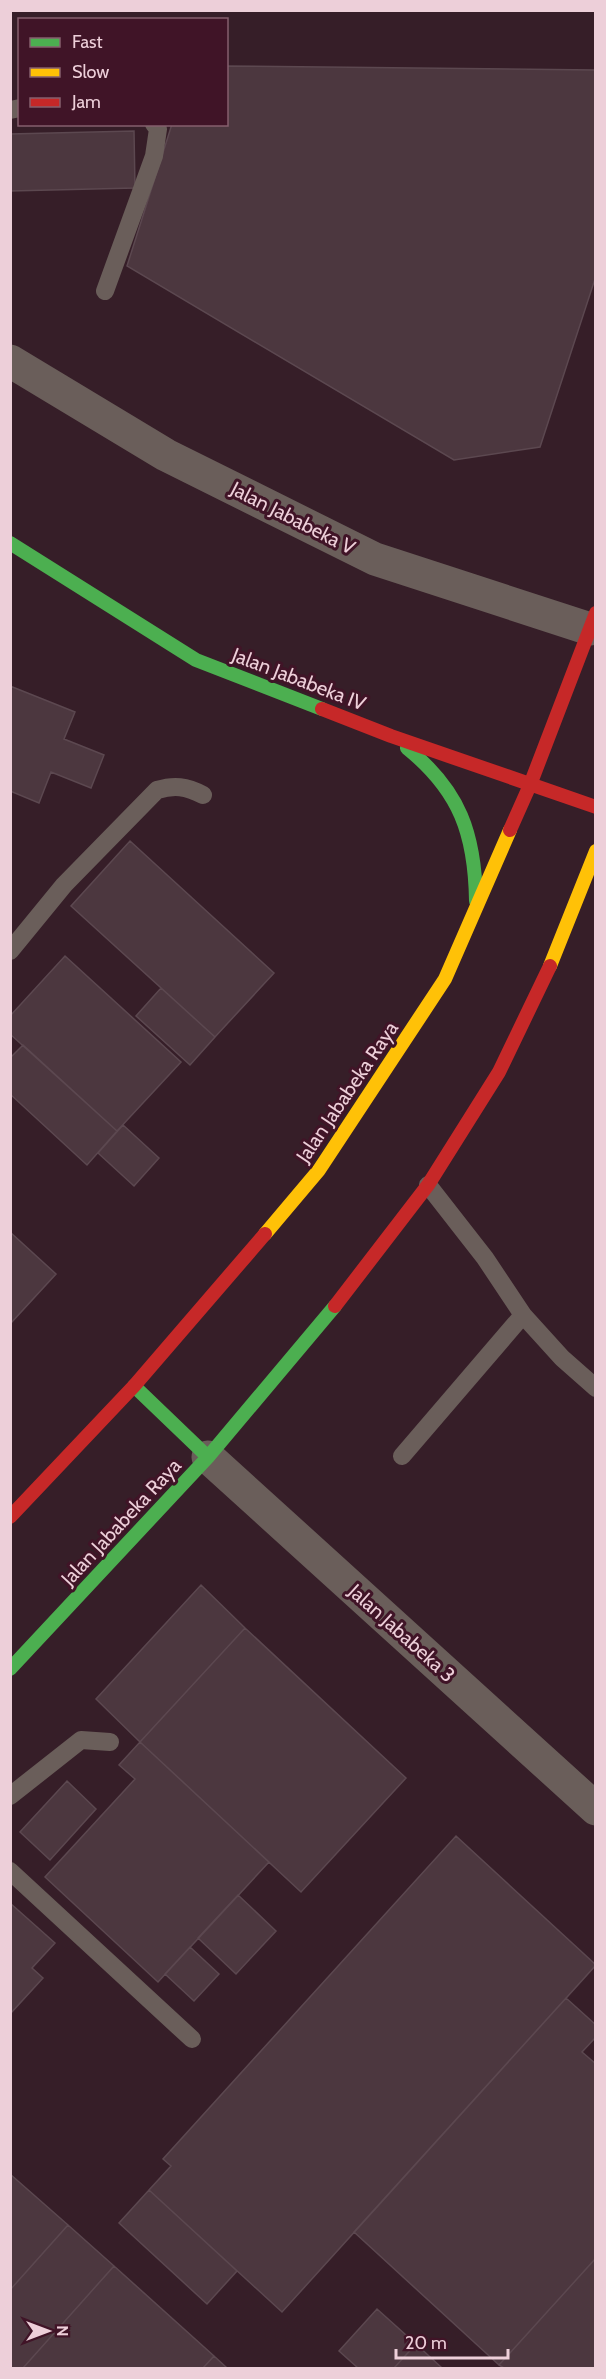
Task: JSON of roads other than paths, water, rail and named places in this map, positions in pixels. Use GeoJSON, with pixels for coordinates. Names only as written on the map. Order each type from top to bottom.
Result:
{"type":"FeatureCollection","features":[{"type":"Feature","properties":{"kind":"main road","name":"Jalan Jababeka IV"},"geometry":{"type":"LineString","coordinates":[[10,543],[196,660],[391,736],[596,807]]}},
{"type":"Feature","properties":{"kind":"main road","name":"Jalan Jababeka Raya"},"geometry":{"type":"LineString","coordinates":[[10,1517],[134,1386],[320,1170],[445,980],[530,785],[594,624]]}},
{"type":"Feature","properties":{"kind":"main road"},"geometry":{"type":"LineString","coordinates":[[391,736],[424,760],[451,792],[469,830],[477,870],[476,911]]}},
{"type":"Feature","properties":{"kind":"main road","name":"Jalan Jababeka Raya"},"geometry":{"type":"LineString","coordinates":[[10,1669],[208,1457],[320,1325],[428,1185],[499,1072],[546,977],[595,855]]}},
{"type":"Feature","properties":{"kind":"main road"},"geometry":{"type":"LineString","coordinates":[[134,1386],[208,1457]]}},
{"type":"Feature","properties":{"kind":"street","name":"Jalan Jababeka V"},"geometry":{"type":"LineString","coordinates":[[10,361],[166,455],[375,560],[594,624]]}},
{"type":"Feature","properties":{"kind":"street","name":"Jalan Jababeka 3"},"geometry":{"type":"LineString","coordinates":[[208,1457],[596,1809]]}},
{"type":"Feature","properties":{"kind":"lane"},"geometry":{"type":"LineString","coordinates":[[105,291],[154,156],[158,129],[156,126]]}},
{"type":"Feature","properties":{"kind":"lane"},"geometry":{"type":"LineString","coordinates":[[10,951],[64,885],[156,790],[174,785],[191,788],[202,795]]}},
{"type":"Feature","properties":{"kind":"lane"},"geometry":{"type":"LineString","coordinates":[[428,1185],[485,1258],[523,1316],[562,1358],[596,1388]]}},
{"type":"Feature","properties":{"kind":"lane"},"geometry":{"type":"LineString","coordinates":[[402,1456],[523,1316]]}},
{"type":"Feature","properties":{"kind":"lane"},"geometry":{"type":"LineString","coordinates":[[10,1796],[81,1740],[111,1742]]}},
{"type":"Feature","properties":{"kind":"lane"},"geometry":{"type":"LineString","coordinates":[[10,1871],[192,2039]]}}]}
